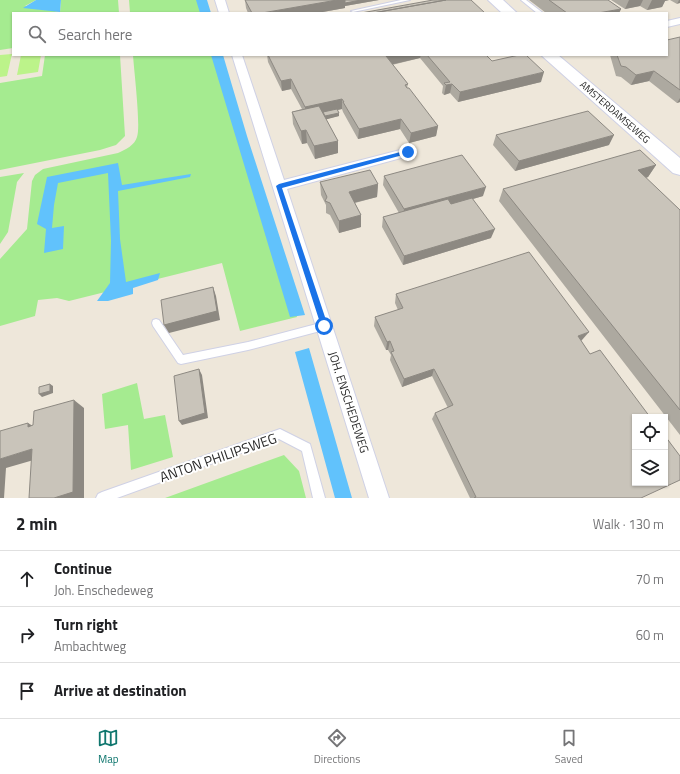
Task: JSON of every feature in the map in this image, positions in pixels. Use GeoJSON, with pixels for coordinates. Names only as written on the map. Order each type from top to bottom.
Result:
{"type":"FeatureCollection","features":[{"type":"Feature","properties":{"kind":"street"},"geometry":{"type":"LineString","coordinates":[[220,0],[224,12]]}},
{"type":"Feature","properties":{"kind":"street"},"geometry":{"type":"LineString","coordinates":[[486,0],[500,12]]}},
{"type":"Feature","properties":{"kind":"street"},"geometry":{"type":"LineString","coordinates":[[495,0],[509,12]]}},
{"type":"Feature","properties":{"kind":"street"},"geometry":{"type":"LineString","coordinates":[[668,24],[680,21]]}},
{"type":"Feature","properties":{"kind":"street","name":"JOH. ENSCHEDEWEG"},"geometry":{"type":"LineString","coordinates":[[237,56],[379,498]]}},
{"type":"Feature","properties":{"kind":"street","name":"AMSTERDAMSEWEG"},"geometry":{"type":"LineString","coordinates":[[550,56],[680,168]]}},
{"type":"Feature","properties":{"kind":"street","name":"AMSTERDAMSEWEG"},"geometry":{"type":"LineString","coordinates":[[560,56],[680,159]]}},
{"type":"Feature","properties":{"kind":"street"},"geometry":{"type":"LineString","coordinates":[[279,186],[408,152]]}},
{"type":"Feature","properties":{"kind":"lane"},"geometry":{"type":"LineString","coordinates":[[353,11],[408,0]]}},
{"type":"Feature","properties":{"kind":"lane"},"geometry":{"type":"LineString","coordinates":[[523,0],[539,12]]}},
{"type":"Feature","properties":{"kind":"lane"},"geometry":{"type":"LineString","coordinates":[[156,323],[181,360],[248,346],[324,326]]}},
{"type":"Feature","properties":{"kind":"lane","name":"ANTON PHILIPSWEG"},"geometry":{"type":"LineString","coordinates":[[102,498],[280,434],[306,448],[319,498]]}},
{"type":"Feature","properties":{"kind":"green space"},"geometry":{"type":"Polygon","coordinates":[[[0,0],[36,0],[25,6],[60,12],[12,12],[12,48],[0,50],[0,0]]]}},
{"type":"Feature","properties":{"kind":"green space"},"geometry":{"type":"Polygon","coordinates":[[[61,0],[118,0],[119,12],[60,12],[61,0]]]}},
{"type":"Feature","properties":{"kind":"green space"},"geometry":{"type":"Polygon","coordinates":[[[129,0],[203,0],[206,12],[130,12],[129,0]]]}},
{"type":"Feature","properties":{"kind":"green space"},"geometry":{"type":"Polygon","coordinates":[[[12,54],[7,76],[0,77],[0,55],[12,54]]]}},
{"type":"Feature","properties":{"kind":"green space"},"geometry":{"type":"Polygon","coordinates":[[[21,56],[41,56],[38,72],[17,75],[21,56]]]}},
{"type":"Feature","properties":{"kind":"green space"},"geometry":{"type":"Polygon","coordinates":[[[45,56],[120,56],[125,136],[116,145],[100,150],[0,170],[0,83],[42,76],[45,56]]]}},
{"type":"Feature","properties":{"kind":"green space"},"geometry":{"type":"Polygon","coordinates":[[[133,56],[218,56],[297,317],[240,331],[222,263],[69,301],[57,298],[38,300],[35,316],[0,326],[0,259],[27,229],[32,181],[35,175],[43,169],[118,153],[129,147],[136,140],[138,131],[133,56]]]}},
{"type":"Feature","properties":{"kind":"green space"},"geometry":{"type":"Polygon","coordinates":[[[24,173],[17,182],[8,232],[0,244],[0,177],[24,173]]]}},
{"type":"Feature","properties":{"kind":"green space"},"geometry":{"type":"Polygon","coordinates":[[[137,383],[144,419],[165,415],[173,457],[131,470],[128,425],[105,429],[102,394],[137,383]]]}},
{"type":"Feature","properties":{"kind":"green space"},"geometry":{"type":"Polygon","coordinates":[[[284,455],[299,471],[306,498],[165,498],[284,455]]]}},
{"type":"Feature","properties":{"kind":"water"},"geometry":{"type":"Polygon","coordinates":[[[36,0],[61,0],[60,12],[23,8],[36,0]]]}},
{"type":"Feature","properties":{"kind":"water"},"geometry":{"type":"Polygon","coordinates":[[[196,0],[207,0],[211,12],[200,12],[196,0]]]}},
{"type":"Feature","properties":{"kind":"water"},"geometry":{"type":"Polygon","coordinates":[[[211,56],[223,56],[247,136],[305,315],[290,317],[211,56]]]}},
{"type":"Feature","properties":{"kind":"water"},"geometry":{"type":"Polygon","coordinates":[[[118,163],[122,185],[191,174],[190,177],[118,191],[120,239],[126,282],[160,273],[158,280],[133,288],[133,294],[108,301],[97,301],[110,283],[111,241],[108,173],[58,183],[52,228],[64,226],[63,249],[44,253],[46,229],[37,224],[47,177],[118,163]]]}},
{"type":"Feature","properties":{"kind":"water"},"geometry":{"type":"Polygon","coordinates":[[[309,348],[352,498],[335,498],[295,352],[309,348]]]}},
{"type":"Feature","properties":{"kind":"building"},"geometry":{"type":"Polygon","coordinates":[[[245,0],[337,0],[268,12],[251,12],[245,0]]]}},
{"type":"Feature","properties":{"kind":"building"},"geometry":{"type":"Polygon","coordinates":[[[345,0],[361,0],[345,3],[345,0]]]}},
{"type":"Feature","properties":{"kind":"building"},"geometry":{"type":"Polygon","coordinates":[[[433,0],[446,0],[379,12],[367,12],[433,0]]]}},
{"type":"Feature","properties":{"kind":"building"},"geometry":{"type":"Polygon","coordinates":[[[446,0],[471,0],[484,12],[379,12],[446,0]]]}},
{"type":"Feature","properties":{"kind":"building"},"geometry":{"type":"Polygon","coordinates":[[[549,0],[608,0],[621,9],[604,12],[566,12],[549,0]]]}},
{"type":"Feature","properties":{"kind":"building"},"geometry":{"type":"Polygon","coordinates":[[[680,37],[680,90],[654,71],[636,75],[626,67],[621,66],[617,56],[668,56],[668,40],[680,37]]]}},
{"type":"Feature","properties":{"kind":"building"},"geometry":{"type":"Polygon","coordinates":[[[268,56],[386,56],[408,84],[405,85],[407,88],[409,88],[438,126],[411,133],[401,119],[359,129],[342,99],[305,107],[291,79],[281,81],[268,56]]]}},
{"type":"Feature","properties":{"kind":"building"},"geometry":{"type":"Polygon","coordinates":[[[428,56],[487,56],[492,61],[514,56],[527,56],[544,72],[460,92],[452,84],[446,85],[444,83],[450,82],[428,56]]]}},
{"type":"Feature","properties":{"kind":"building"},"geometry":{"type":"Polygon","coordinates":[[[319,106],[338,141],[314,146],[306,130],[301,131],[292,112],[319,106]]]}},
{"type":"Feature","properties":{"kind":"building"},"geometry":{"type":"Polygon","coordinates":[[[337,109],[339,113],[325,116],[323,112],[337,109]]]}},
{"type":"Feature","properties":{"kind":"building"},"geometry":{"type":"Polygon","coordinates":[[[588,111],[614,135],[519,161],[496,135],[588,111]]]}},
{"type":"Feature","properties":{"kind":"building"},"geometry":{"type":"Polygon","coordinates":[[[640,150],[656,165],[638,170],[680,210],[680,410],[503,189],[640,150]]]}},
{"type":"Feature","properties":{"kind":"building"},"geometry":{"type":"Polygon","coordinates":[[[462,155],[486,187],[404,209],[384,176],[462,155]]]}},
{"type":"Feature","properties":{"kind":"building"},"geometry":{"type":"Polygon","coordinates":[[[370,170],[378,184],[349,192],[361,215],[339,221],[330,203],[325,201],[327,197],[320,182],[370,170]]]}},
{"type":"Feature","properties":{"kind":"building"},"geometry":{"type":"Polygon","coordinates":[[[472,198],[495,229],[404,256],[383,217],[448,199],[451,204],[472,198]]]}},
{"type":"Feature","properties":{"kind":"building"},"geometry":{"type":"Polygon","coordinates":[[[529,252],[589,332],[578,336],[590,354],[600,350],[648,414],[632,414],[632,486],[667,486],[641,498],[474,498],[476,497],[435,413],[453,405],[434,369],[404,379],[391,352],[394,351],[390,341],[387,342],[375,317],[403,308],[396,294],[529,252]]]}},
{"type":"Feature","properties":{"kind":"building"},"geometry":{"type":"Polygon","coordinates":[[[213,287],[217,311],[164,325],[161,300],[213,287]]]}},
{"type":"Feature","properties":{"kind":"building"},"geometry":{"type":"Polygon","coordinates":[[[199,369],[205,413],[179,421],[174,376],[199,369]]]}},
{"type":"Feature","properties":{"kind":"building"},"geometry":{"type":"Polygon","coordinates":[[[50,384],[50,391],[39,394],[39,387],[50,384]]]}},
{"type":"Feature","properties":{"kind":"building"},"geometry":{"type":"Polygon","coordinates":[[[74,400],[73,492],[54,498],[29,498],[32,449],[0,459],[0,431],[28,423],[28,427],[33,425],[34,411],[74,400]]]}},
{"type":"Feature","properties":{"kind":"building"},"geometry":{"type":"Polygon","coordinates":[[[668,440],[680,456],[680,480],[668,486],[668,440]]]}},
{"type":"Feature","properties":{"kind":"route"},"geometry":{"type":"LineString","coordinates":[[324,326],[279,186],[408,152]]}}]}
